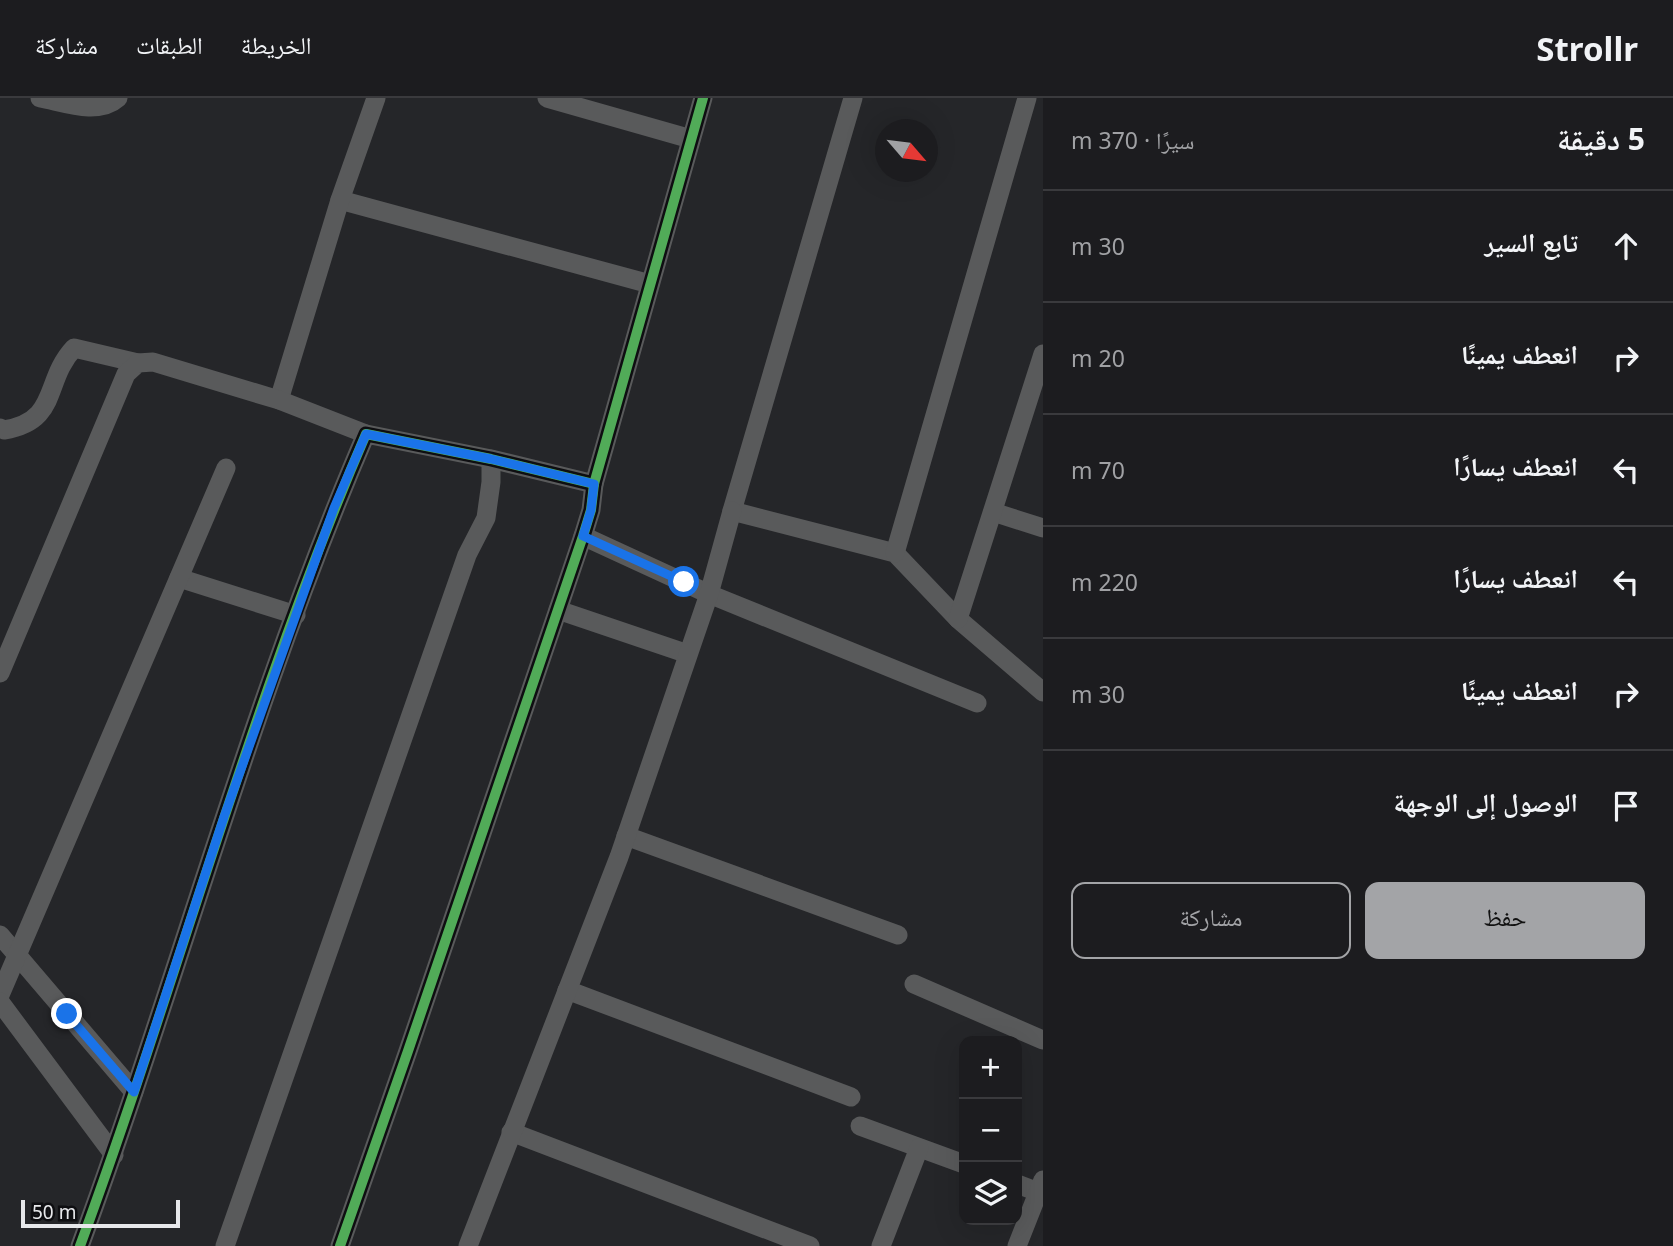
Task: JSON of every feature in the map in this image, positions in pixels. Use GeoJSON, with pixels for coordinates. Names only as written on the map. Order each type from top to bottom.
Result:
{"type":"FeatureCollection","features":[{"type":"Feature","properties":{"kind":"street"},"geometry":{"type":"LineString","coordinates":[[40,98],[94,108],[114,102],[118,98]]}},
{"type":"Feature","properties":{"kind":"street"},"geometry":{"type":"LineString","coordinates":[[279,400],[340,200],[376,98]]}},
{"type":"Feature","properties":{"kind":"street"},"geometry":{"type":"LineString","coordinates":[[547,98],[691,139]]}},
{"type":"Feature","properties":{"kind":"street"},"geometry":{"type":"LineString","coordinates":[[340,1246],[583,536],[591,510],[594,484],[703,98]]}},
{"type":"Feature","properties":{"kind":"street"},"geometry":{"type":"LineString","coordinates":[[468,1246],[626,836],[709,594],[853,98]]}},
{"type":"Feature","properties":{"kind":"street"},"geometry":{"type":"LineString","coordinates":[[895,553],[1027,98]]}},
{"type":"Feature","properties":{"kind":"street"},"geometry":{"type":"LineString","coordinates":[[340,200],[650,284]]}},
{"type":"Feature","properties":{"kind":"street"},"geometry":{"type":"LineString","coordinates":[[0,428],[21,428],[41,414],[64,359],[74,348],[138,363],[153,362],[279,400],[366,434],[491,459],[594,484]]}},
{"type":"Feature","properties":{"kind":"street"},"geometry":{"type":"LineString","coordinates":[[958,619],[1043,354]]}},
{"type":"Feature","properties":{"kind":"street"},"geometry":{"type":"LineString","coordinates":[[0,673],[127,374],[138,363]]}},
{"type":"Feature","properties":{"kind":"street"},"geometry":{"type":"LineString","coordinates":[[80,1246],[114,1155],[224,817],[334,508],[366,434]]}},
{"type":"Feature","properties":{"kind":"street"},"geometry":{"type":"LineString","coordinates":[[225,1246],[467,555],[486,518],[491,459]]}},
{"type":"Feature","properties":{"kind":"street"},"geometry":{"type":"LineString","coordinates":[[0,995],[226,468]]}},
{"type":"Feature","properties":{"kind":"street"},"geometry":{"type":"LineString","coordinates":[[732,511],[895,553],[958,619],[1043,692]]}},
{"type":"Feature","properties":{"kind":"street"},"geometry":{"type":"LineString","coordinates":[[993,512],[1043,528]]}},
{"type":"Feature","properties":{"kind":"street"},"geometry":{"type":"LineString","coordinates":[[583,536],[709,594],[978,703]]}},
{"type":"Feature","properties":{"kind":"street"},"geometry":{"type":"LineString","coordinates":[[179,578],[296,614]]}},
{"type":"Feature","properties":{"kind":"street"},"geometry":{"type":"LineString","coordinates":[[558,610],[688,654]]}},
{"type":"Feature","properties":{"kind":"street"},"geometry":{"type":"LineString","coordinates":[[626,836],[898,935]]}},
{"type":"Feature","properties":{"kind":"street"},"geometry":{"type":"LineString","coordinates":[[0,935],[134,1092]]}},
{"type":"Feature","properties":{"kind":"street"},"geometry":{"type":"LineString","coordinates":[[914,984],[1043,1040]]}},
{"type":"Feature","properties":{"kind":"street"},"geometry":{"type":"LineString","coordinates":[[567,989],[851,1097]]}},
{"type":"Feature","properties":{"kind":"street"},"geometry":{"type":"LineString","coordinates":[[0,1002],[114,1155]]}},
{"type":"Feature","properties":{"kind":"street"},"geometry":{"type":"LineString","coordinates":[[860,1126],[959,1162]]}},
{"type":"Feature","properties":{"kind":"street"},"geometry":{"type":"LineString","coordinates":[[511,1132],[810,1246]]}},
{"type":"Feature","properties":{"kind":"street"},"geometry":{"type":"LineString","coordinates":[[881,1246],[919,1148]]}},
{"type":"Feature","properties":{"kind":"street"},"geometry":{"type":"LineString","coordinates":[[1017,1246],[1041,1186],[1022,1184]]}},
{"type":"Feature","properties":{"kind":"cycle path"},"geometry":{"type":"LineString","coordinates":[[340,1246],[583,536],[591,510],[594,484],[703,98]]}},
{"type":"Feature","properties":{"kind":"cycle path"},"geometry":{"type":"LineString","coordinates":[[80,1246],[287,634],[366,434],[491,459],[594,484]]}},
{"type":"Feature","properties":{"kind":"route"},"geometry":{"type":"LineString","coordinates":[[67,1014],[134,1092],[224,817],[334,508],[366,434],[491,459],[594,484],[591,510],[583,536],[684,582]]}}]}
